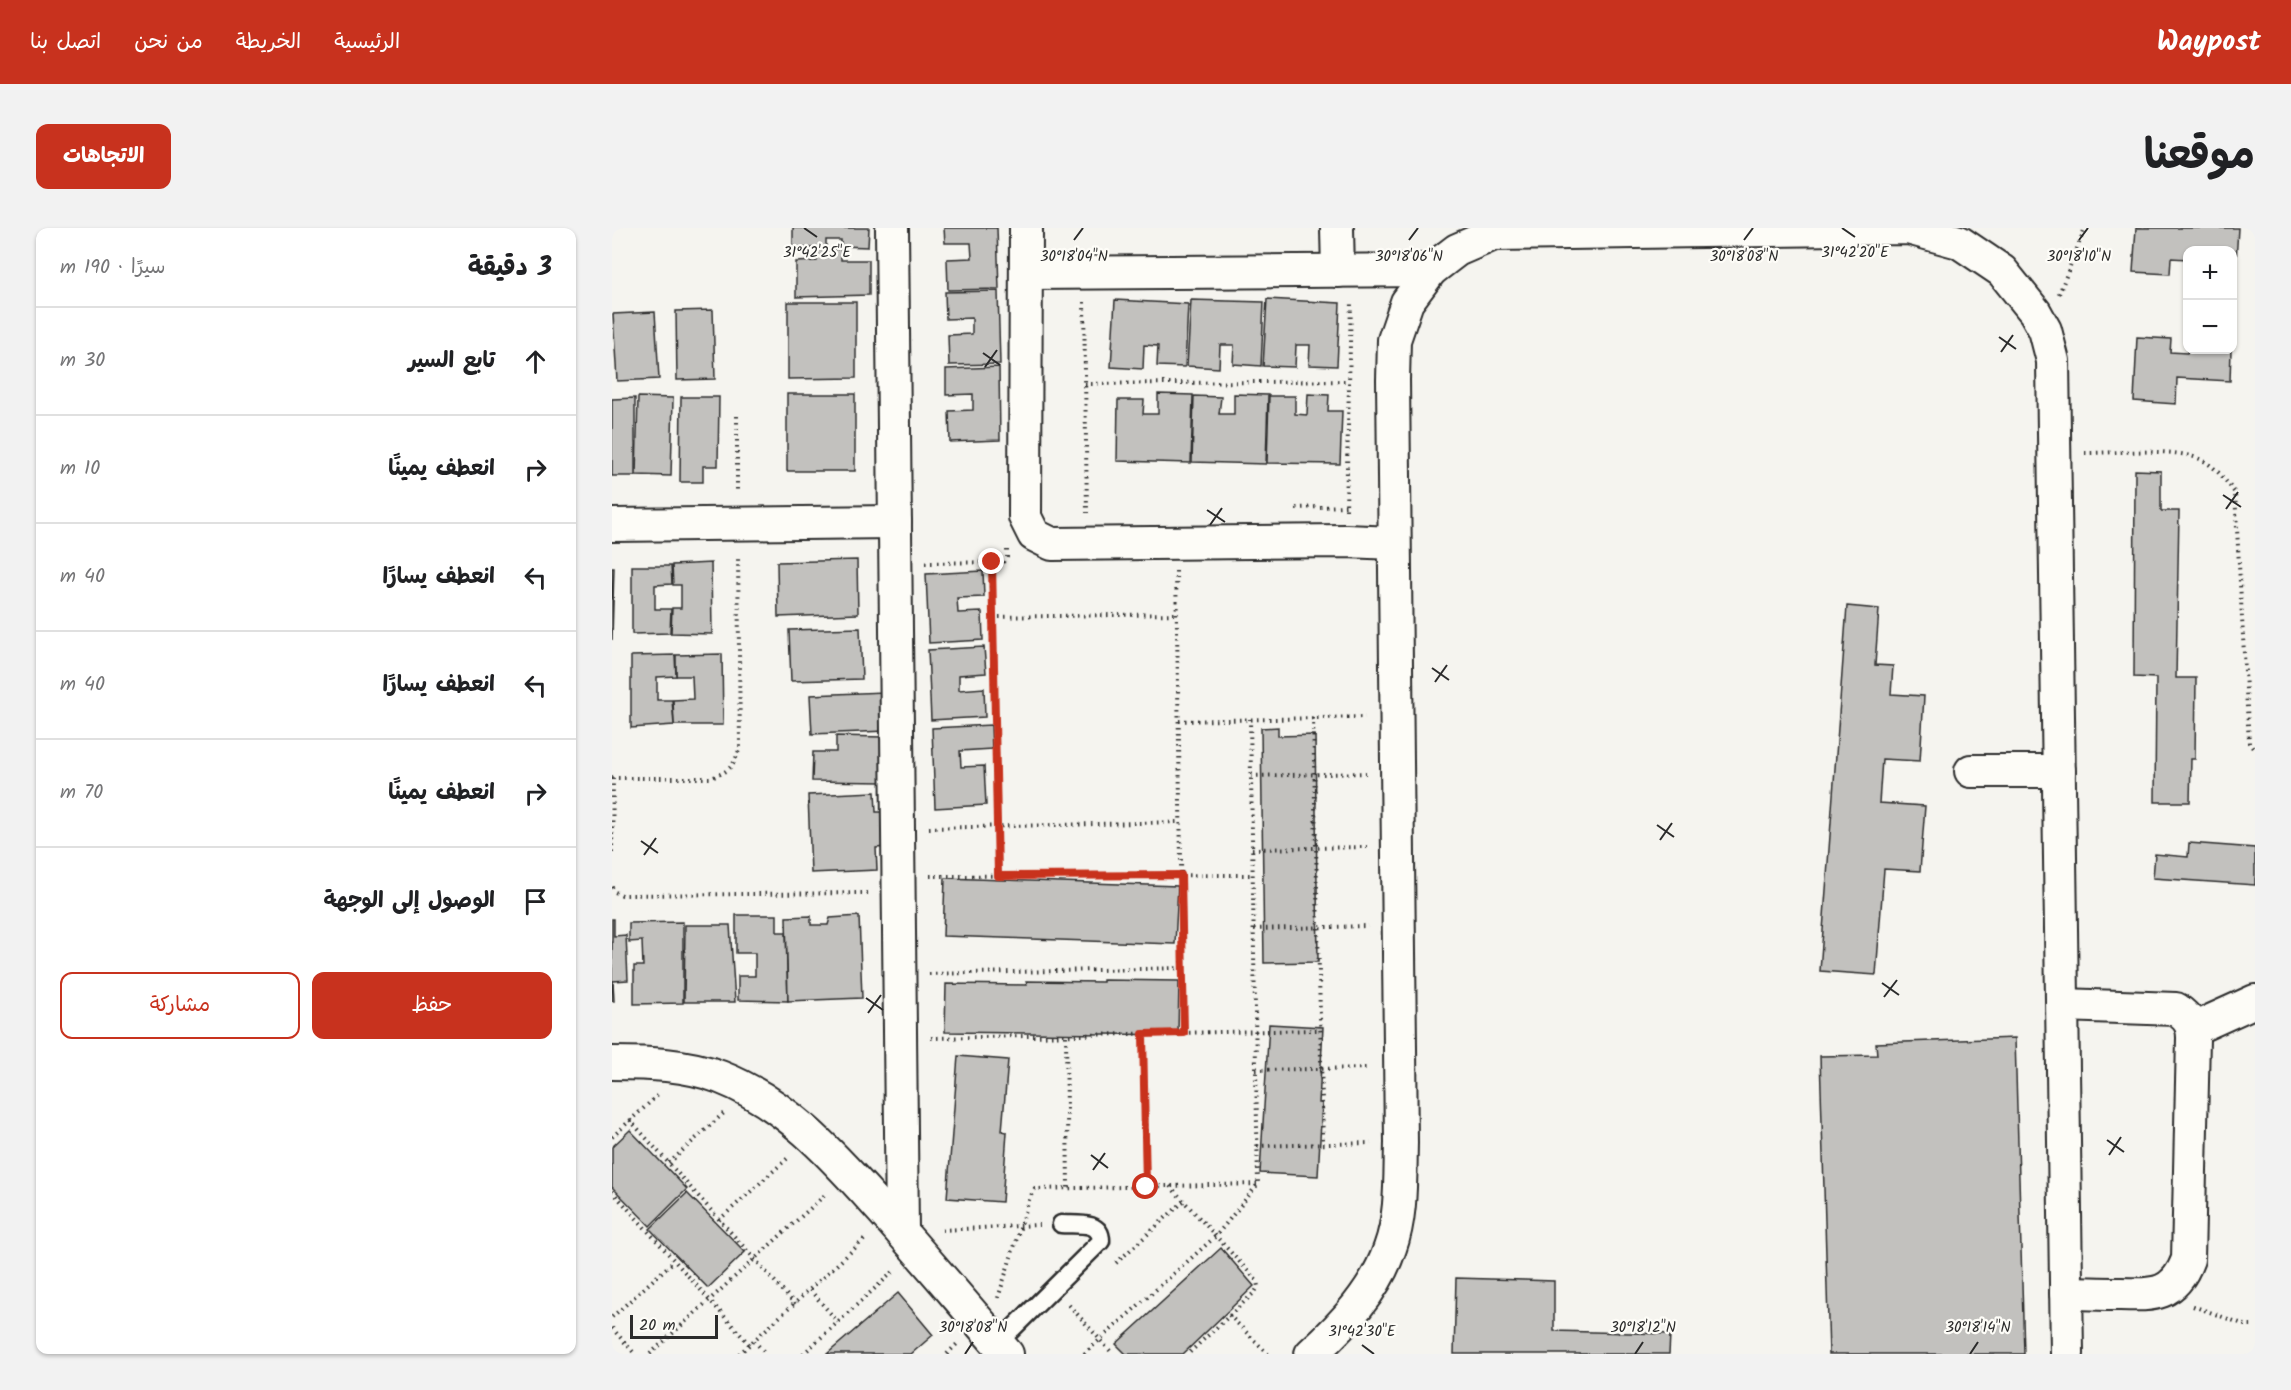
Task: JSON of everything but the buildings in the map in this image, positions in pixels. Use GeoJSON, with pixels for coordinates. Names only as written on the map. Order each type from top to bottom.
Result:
{"type":"FeatureCollection","features":[{"type":"Feature","properties":{"kind":"street"},"geometry":{"type":"LineString","coordinates":[[892,228],[903,1233]]}},
{"type":"Feature","properties":{"kind":"street"},"geometry":{"type":"LineString","coordinates":[[1026,228],[1025,517],[1034,535],[1052,544],[1346,541],[1394,543]]}},
{"type":"Feature","properties":{"kind":"street"},"geometry":{"type":"LineString","coordinates":[[1337,228],[1338,271]]}},
{"type":"Feature","properties":{"kind":"street"},"geometry":{"type":"LineString","coordinates":[[1311,1354],[1331,1336],[1366,1295],[1390,1248],[1400,1198],[1394,340],[1407,302],[1456,239],[1494,231],[1908,228],[1959,242],[2002,271],[2035,312],[2045,330],[2053,361],[2067,1354]]}},
{"type":"Feature","properties":{"kind":"street"},"geometry":{"type":"LineString","coordinates":[[1027,273],[1431,270]]}},
{"type":"Feature","properties":{"kind":"street"},"geometry":{"type":"LineString","coordinates":[[612,525],[895,522]]}},
{"type":"Feature","properties":{"kind":"street"},"geometry":{"type":"LineString","coordinates":[[1971,771],[2059,771]]}},
{"type":"Feature","properties":{"kind":"street"},"geometry":{"type":"LineString","coordinates":[[2193,1029],[2255,1001]]}},
{"type":"Feature","properties":{"kind":"street"},"geometry":{"type":"LineString","coordinates":[[2063,1005],[2176,1009],[2186,1016],[2193,1029],[2188,1259],[2183,1272],[2175,1283],[2164,1291],[2150,1295],[2066,1293]]}},
{"type":"Feature","properties":{"kind":"street"},"geometry":{"type":"LineString","coordinates":[[612,1064],[649,1063],[687,1068],[718,1076],[749,1090],[782,1110],[849,1173],[903,1233],[997,1350]]}},
{"type":"Feature","properties":{"kind":"lane"},"geometry":{"type":"LineString","coordinates":[[997,1350],[1101,1241],[1098,1229],[1092,1226],[1061,1224]]}},
{"type":"Feature","properties":{"kind":"path"},"geometry":{"type":"LineString","coordinates":[[2045,330],[2085,228]]}},
{"type":"Feature","properties":{"kind":"path"},"geometry":{"type":"LineString","coordinates":[[1084,298],[1088,544]]}},
{"type":"Feature","properties":{"kind":"path"},"geometry":{"type":"LineString","coordinates":[[1346,541],[1351,298]]}},
{"type":"Feature","properties":{"kind":"path"},"geometry":{"type":"LineString","coordinates":[[1085,384],[1349,381]]}},
{"type":"Feature","properties":{"kind":"path"},"geometry":{"type":"LineString","coordinates":[[612,852],[612,778],[711,778],[725,772],[735,761],[740,747],[736,416]]}},
{"type":"Feature","properties":{"kind":"path"},"geometry":{"type":"LineString","coordinates":[[2054,453],[2179,454],[2202,460],[2221,473],[2235,492],[2249,743],[2255,751]]}},
{"type":"Feature","properties":{"kind":"path"},"geometry":{"type":"LineString","coordinates":[[1176,544],[1184,1033]]}},
{"type":"Feature","properties":{"kind":"path"},"geometry":{"type":"LineString","coordinates":[[895,564],[1003,562],[1007,557],[1007,545]]}},
{"type":"Feature","properties":{"kind":"path"},"geometry":{"type":"LineString","coordinates":[[992,562],[998,876]]}},
{"type":"Feature","properties":{"kind":"path"},"geometry":{"type":"LineString","coordinates":[[993,617],[1177,614]]}},
{"type":"Feature","properties":{"kind":"path"},"geometry":{"type":"LineString","coordinates":[[1179,721],[1396,716]]}},
{"type":"Feature","properties":{"kind":"path"},"geometry":{"type":"LineString","coordinates":[[1313,718],[1323,1144]]}},
{"type":"Feature","properties":{"kind":"path"},"geometry":{"type":"LineString","coordinates":[[1084,1354],[1216,1236],[1258,1184],[1250,719]]}},
{"type":"Feature","properties":{"kind":"path"},"geometry":{"type":"LineString","coordinates":[[1251,776],[1397,772]]}},
{"type":"Feature","properties":{"kind":"path"},"geometry":{"type":"LineString","coordinates":[[898,828],[1180,822]]}},
{"type":"Feature","properties":{"kind":"path"},"geometry":{"type":"LineString","coordinates":[[1252,849],[1398,846]]}},
{"type":"Feature","properties":{"kind":"path"},"geometry":{"type":"LineString","coordinates":[[612,887],[615,892],[622,895],[899,885],[998,876],[1253,875]]}},
{"type":"Feature","properties":{"kind":"path"},"geometry":{"type":"LineString","coordinates":[[1254,929],[1398,925]]}},
{"type":"Feature","properties":{"kind":"path"},"geometry":{"type":"LineString","coordinates":[[899,975],[1183,968]]}},
{"type":"Feature","properties":{"kind":"path"},"geometry":{"type":"LineString","coordinates":[[900,1039],[1320,1030]]}},
{"type":"Feature","properties":{"kind":"path"},"geometry":{"type":"LineString","coordinates":[[1143,1034],[1146,1187]]}},
{"type":"Feature","properties":{"kind":"path"},"geometry":{"type":"LineString","coordinates":[[1066,1035],[1068,1188]]}},
{"type":"Feature","properties":{"kind":"path"},"geometry":{"type":"LineString","coordinates":[[1256,1070],[1400,1067]]}},
{"type":"Feature","properties":{"kind":"path"},"geometry":{"type":"LineString","coordinates":[[612,1137],[687,1068]]}},
{"type":"Feature","properties":{"kind":"path"},"geometry":{"type":"LineString","coordinates":[[669,1163],[749,1090]]}},
{"type":"Feature","properties":{"kind":"path"},"geometry":{"type":"LineString","coordinates":[[630,1120],[795,1304]]}},
{"type":"Feature","properties":{"kind":"path"},"geometry":{"type":"LineString","coordinates":[[719,1220],[812,1137]]}},
{"type":"Feature","properties":{"kind":"path"},"geometry":{"type":"LineString","coordinates":[[1257,1146],[1401,1143]]}},
{"type":"Feature","properties":{"kind":"path"},"geometry":{"type":"LineString","coordinates":[[650,1354],[849,1173]]}},
{"type":"Feature","properties":{"kind":"path"},"geometry":{"type":"LineString","coordinates":[[1170,1186],[1257,1281],[1258,1287],[1188,1354]]}},
{"type":"Feature","properties":{"kind":"path"},"geometry":{"type":"LineString","coordinates":[[612,1191],[749,1344]]}},
{"type":"Feature","properties":{"kind":"path"},"geometry":{"type":"LineString","coordinates":[[739,1354],[810,1290],[903,1233],[1061,1224]]}},
{"type":"Feature","properties":{"kind":"path"},"geometry":{"type":"LineString","coordinates":[[803,1354],[838,1322],[903,1233]]}},
{"type":"Feature","properties":{"kind":"path"},"geometry":{"type":"LineString","coordinates":[[612,1317],[674,1261]]}},
{"type":"Feature","properties":{"kind":"path"},"geometry":{"type":"LineString","coordinates":[[810,1290],[838,1322]]}},
{"type":"Feature","properties":{"kind":"path"},"geometry":{"type":"LineString","coordinates":[[2164,1291],[2202,1311],[2245,1325],[2255,1325]]}},
{"type":"Feature","properties":{"kind":"path"},"geometry":{"type":"LineString","coordinates":[[1069,1305],[1113,1354]]}},
{"type":"Feature","properties":{"kind":"path"},"geometry":{"type":"LineString","coordinates":[[1229,1316],[1268,1354]]}},
{"type":"Feature","properties":{"kind":"path"},"geometry":{"type":"LineString","coordinates":[[612,1328],[636,1354]]}},
{"type":"Feature","properties":{"kind":"path"},"geometry":{"type":"LineString","coordinates":[[754,1341],[766,1354]]}},
{"type":"Feature","properties":{"kind":"route"},"geometry":{"type":"LineString","coordinates":[[992,562],[998,876],[1181,875],[1184,1033],[1143,1034],[1146,1187]]}}]}
